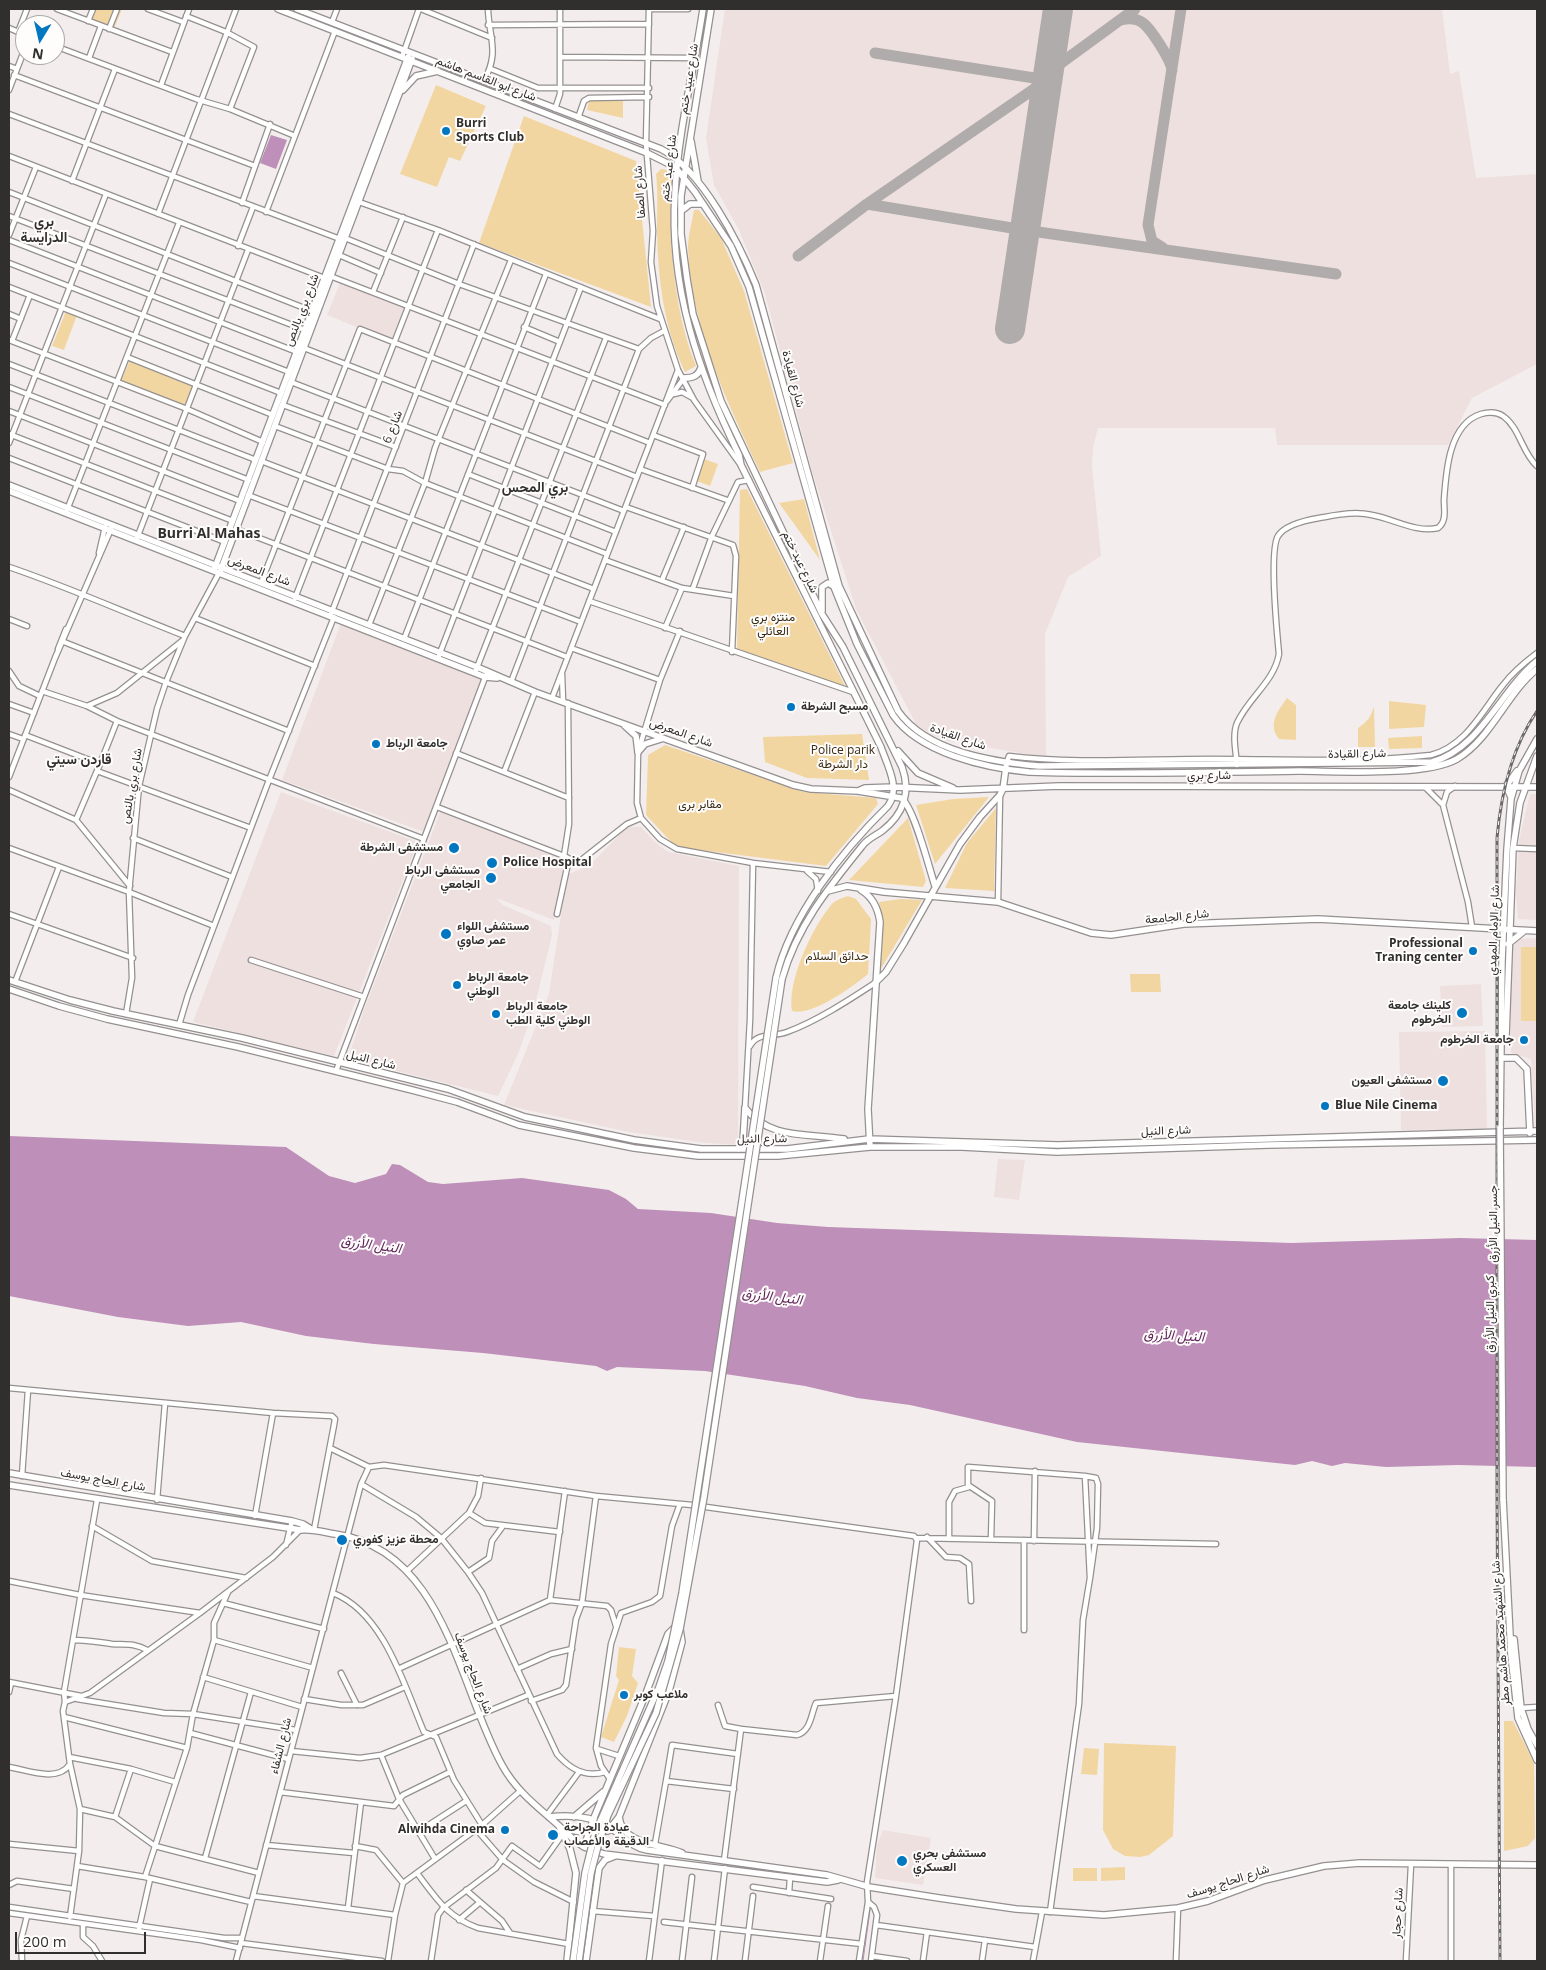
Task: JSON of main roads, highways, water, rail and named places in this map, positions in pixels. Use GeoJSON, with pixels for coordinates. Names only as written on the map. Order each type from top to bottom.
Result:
{"type":"FeatureCollection","features":[{"type":"Feature","properties":{"kind":"main road","name":"شارع ابو القاسم هاشم"},"geometry":{"type":"LineString","coordinates":[[278,9],[647,153],[678,170],[683,176]]}},
{"type":"Feature","properties":{"kind":"main road","name":"شارع ابو القاسم هاشم"},"geometry":{"type":"LineString","coordinates":[[297,9],[646,143],[670,153],[684,167]]}},
{"type":"Feature","properties":{"kind":"main road","name":"شارع عبيد ختم"},"geometry":{"type":"LineString","coordinates":[[686,117],[703,9]]}},
{"type":"Feature","properties":{"kind":"main road","name":"شارع عبيد ختم"},"geometry":{"type":"LineString","coordinates":[[681,211],[684,167],[711,9]]}},
{"type":"Feature","properties":{"kind":"main road","name":"شارع بري بالنص"},"geometry":{"type":"LineString","coordinates":[[217,570],[225,542],[248,480],[275,426],[283,405],[409,52]]}},
{"type":"Feature","properties":{"kind":"main road","name":"شارع بري بالنص"},"geometry":{"type":"LineString","coordinates":[[217,570],[236,529],[259,460],[263,442],[312,311],[339,255],[342,238],[359,202],[402,91],[407,59]]}},
{"type":"Feature","properties":{"kind":"main road"},"geometry":{"type":"LineString","coordinates":[[402,91],[416,76],[439,71]]}},
{"type":"Feature","properties":{"kind":"main road","name":"شارع عبد ختم"},"geometry":{"type":"LineString","coordinates":[[686,117],[674,210],[675,257],[685,316],[701,368],[739,455],[741,466],[881,747],[894,787],[893,796],[888,806],[831,872],[799,917],[787,941],[779,978]]}},
{"type":"Feature","properties":{"kind":"main road"},"geometry":{"type":"LineString","coordinates":[[690,136],[699,186]]}},
{"type":"Feature","properties":{"kind":"main road","name":"شارع القيادة"},"geometry":{"type":"LineString","coordinates":[[684,167],[722,217],[746,262],[766,320],[839,586],[851,615],[898,711],[908,724],[926,738],[955,749],[1041,772],[1419,764],[1448,756],[1462,748],[1514,682],[1537,661]]}},
{"type":"Feature","properties":{"kind":"main road","name":"شارع القيادة"},"geometry":{"type":"LineString","coordinates":[[683,176],[731,246],[749,287],[834,587],[878,687],[904,729],[923,743],[938,749],[1007,763],[1039,766],[1237,762],[1430,768],[1455,760],[1476,744],[1520,686],[1537,669]]}},
{"type":"Feature","properties":{"kind":"main road"},"geometry":{"type":"LineString","coordinates":[[681,211],[690,204],[704,204]]}},
{"type":"Feature","properties":{"kind":"main road","name":"شارع عبد ختم"},"geometry":{"type":"LineString","coordinates":[[681,211],[684,257],[693,314],[715,386],[822,614],[843,647],[902,767],[907,788],[905,802],[897,815],[883,830],[870,837],[863,845],[826,892],[800,930],[779,978]]}},
{"type":"Feature","properties":{"kind":"main road"},"geometry":{"type":"LineString","coordinates":[[684,378],[694,377],[699,374],[701,368]]}},
{"type":"Feature","properties":{"kind":"main road"},"geometry":{"type":"LineString","coordinates":[[800,468],[807,466]]}},
{"type":"Feature","properties":{"kind":"main road","name":"شارع المعرض"},"geometry":{"type":"LineString","coordinates":[[9,485],[67,511]]}},
{"type":"Feature","properties":{"kind":"main road","name":"شارع المعرض"},"geometry":{"type":"LineString","coordinates":[[9,491],[109,527],[534,692],[803,788],[858,791],[865,794],[893,796],[905,802]]}},
{"type":"Feature","properties":{"kind":"main road","name":"شارع المعرض"},"geometry":{"type":"LineString","coordinates":[[217,570],[262,583],[295,599]]}},
{"type":"Feature","properties":{"kind":"main road"},"geometry":{"type":"LineString","coordinates":[[822,614],[822,587],[828,583],[834,587]]}},
{"type":"Feature","properties":{"kind":"main road","name":"شارع المعرض"},"geometry":{"type":"LineString","coordinates":[[333,614],[369,625],[438,655]]}},
{"type":"Feature","properties":{"kind":"main road"},"geometry":{"type":"LineString","coordinates":[[617,721],[636,736],[638,752],[651,740],[665,739]]}},
{"type":"Feature","properties":{"kind":"main road"},"geometry":{"type":"LineString","coordinates":[[886,736],[900,755],[918,773],[960,790]]}},
{"type":"Feature","properties":{"kind":"main road","name":"شارع الإمام المهدي"},"geometry":{"type":"LineString","coordinates":[[1503,1057],[1508,944],[1507,849],[1511,799],[1520,768],[1537,740]]}},
{"type":"Feature","properties":{"kind":"main road","name":"شارع الإمام المهدي"},"geometry":{"type":"LineString","coordinates":[[1502,1128],[1507,929],[1512,848],[1525,787],[1537,756]]}},
{"type":"Feature","properties":{"kind":"main road"},"geometry":{"type":"LineString","coordinates":[[875,982],[886,972],[973,824],[1002,792],[1007,763]]}},
{"type":"Feature","properties":{"kind":"main road"},"geometry":{"type":"LineString","coordinates":[[1511,799],[1506,786],[1520,768]]}},
{"type":"Feature","properties":{"kind":"main road","name":"شارع بري"},"geometry":{"type":"LineString","coordinates":[[894,787],[1002,792],[1059,786],[1537,786]]}},
{"type":"Feature","properties":{"kind":"main road","name":"شارع المعرض"},"geometry":{"type":"LineString","coordinates":[[858,791],[865,788],[894,787]]}},
{"type":"Feature","properties":{"kind":"main road"},"geometry":{"type":"LineString","coordinates":[[905,802],[935,886]]}},
{"type":"Feature","properties":{"kind":"main road","name":"شارع الجامعة"},"geometry":{"type":"LineString","coordinates":[[826,892],[843,886],[998,902],[1091,933],[1112,935],[1184,924],[1358,919],[1537,930]]}},
{"type":"Feature","properties":{"kind":"main road"},"geometry":{"type":"LineString","coordinates":[[858,887],[869,895],[879,912],[868,1109],[870,1147]]}},
{"type":"Feature","properties":{"kind":"main road"},"geometry":{"type":"LineString","coordinates":[[1508,944],[1518,934],[1528,930]]}},
{"type":"Feature","properties":{"kind":"main road"},"geometry":{"type":"LineString","coordinates":[[579,1961],[591,1873],[598,1846],[608,1815],[656,1713],[677,1628],[702,1507],[779,978]]}},
{"type":"Feature","properties":{"kind":"main road","name":"شارع النيل"},"geometry":{"type":"LineString","coordinates":[[12,981],[70,1000],[126,1014],[339,1062],[448,1089],[511,1113],[558,1125],[657,1144],[701,1149],[787,1149],[848,1140],[869,1139],[1058,1145],[1537,1132]]}},
{"type":"Feature","properties":{"kind":"main road","name":"شارع النيل"},"geometry":{"type":"LineString","coordinates":[[9,989],[59,1006],[107,1019],[336,1071],[457,1102],[519,1125],[653,1152],[710,1157],[752,1156],[870,1147],[962,1147],[1057,1152],[1278,1144],[1534,1140]]}},
{"type":"Feature","properties":{"kind":"main road"},"geometry":{"type":"LineString","coordinates":[[1503,1057],[1520,1060],[1529,1073],[1530,1132],[1534,1140]]}},
{"type":"Feature","properties":{"kind":"main road"},"geometry":{"type":"LineString","coordinates":[[738,1149],[743,1141],[745,1108],[752,1118],[778,1131],[808,1137],[848,1140]]}},
{"type":"Feature","properties":{"kind":"main road","name":"جسر النيل الأزرق"},"geometry":{"type":"LineString","coordinates":[[1502,1128],[1504,1499]]}},
{"type":"Feature","properties":{"kind":"main road","name":"شارع الحاج يوسف"},"geometry":{"type":"LineString","coordinates":[[9,1473],[157,1500],[292,1521],[303,1524],[312,1530]]}},
{"type":"Feature","properties":{"kind":"main road","name":"شارع الحاج يوسف"},"geometry":{"type":"LineString","coordinates":[[9,1485],[97,1500],[348,1536],[379,1550],[406,1571],[434,1609],[453,1644],[479,1715],[502,1765],[519,1792],[584,1847],[616,1855],[827,1882],[838,1880]]}},
{"type":"Feature","properties":{"kind":"main road","name":"شارع الشهيد محمد هاشم مطر"},"geometry":{"type":"LineString","coordinates":[[1504,1499],[1515,1656],[1521,1708],[1526,1724],[1536,1742]]}},
{"type":"Feature","properties":{"kind":"main road","name":"شارع الشهيد محمد هاشم مطر"},"geometry":{"type":"LineString","coordinates":[[1504,1499],[1511,1655],[1518,1718],[1537,1760]]}},
{"type":"Feature","properties":{"kind":"main road"},"geometry":{"type":"LineString","coordinates":[[584,1847],[588,1832],[668,1634],[677,1628]]}},
{"type":"Feature","properties":{"kind":"main road"},"geometry":{"type":"LineString","coordinates":[[567,1961],[576,1873],[570,1849],[562,1830],[588,1832],[612,1829],[619,1817],[669,1691],[682,1642],[677,1628]]}},
{"type":"Feature","properties":{"kind":"main road"},"geometry":{"type":"LineString","coordinates":[[573,1961],[585,1873],[595,1833],[650,1712],[668,1661],[677,1628]]}},
{"type":"Feature","properties":{"kind":"main road"},"geometry":{"type":"LineString","coordinates":[[574,1816],[605,1790]]}},
{"type":"Feature","properties":{"kind":"main road","name":"شارع الحاج يوسف"},"geometry":{"type":"LineString","coordinates":[[548,1816],[574,1816],[593,1820],[612,1829],[640,1849],[828,1875],[838,1880],[869,1887],[1042,1912],[1104,1915],[1178,1908],[1208,1901],[1295,1871],[1360,1863],[1451,1866],[1537,1865]]}},
{"type":"Feature","properties":{"kind":"main road"},"geometry":{"type":"LineString","coordinates":[[619,1817],[620,1824],[628,1834],[689,1856]]}},
{"type":"Feature","properties":{"kind":"main road"},"geometry":{"type":"LineString","coordinates":[[586,1961],[599,1868],[605,1860],[616,1855]]}},
{"type":"Feature","properties":{"kind":"water"},"geometry":{"type":"Polygon","coordinates":[[[271,135],[287,140],[276,169],[260,163],[271,135]]]}},
{"type":"Feature","properties":{"kind":"water","name":"النيل الأزرق"},"geometry":{"type":"Polygon","coordinates":[[[9,1136],[286,1147],[329,1176],[355,1183],[386,1174],[392,1164],[400,1165],[428,1182],[443,1184],[522,1178],[609,1190],[626,1199],[638,1209],[711,1213],[777,1223],[828,1227],[1291,1243],[1460,1238],[1537,1240],[1537,1467],[1458,1465],[1386,1467],[1345,1463],[1332,1466],[1312,1461],[1295,1465],[1077,1442],[910,1405],[857,1398],[805,1386],[705,1371],[617,1367],[607,1371],[596,1366],[306,1336],[241,1322],[188,1326],[118,1317],[9,1296],[9,1136]]]}},
{"type":"Feature","properties":{"kind":"waterway"},"geometry":{"type":"LineString","coordinates":[[863,1961],[870,1910]]}},
{"type":"Feature","properties":{"kind":"railway"},"geometry":{"type":"LineString","coordinates":[[1500,1961],[1497,1498],[1497,838],[1501,805],[1514,756],[1537,711]]}},
{"type":"Feature","properties":{"kind":"place","name":"Burri Sports Club"},"geometry":{"type":"Point","coordinates":[446,131]}},
{"type":"Feature","properties":{"kind":"place","name":"مسبح الشرطة"},"geometry":{"type":"Point","coordinates":[791,707]}},
{"type":"Feature","properties":{"kind":"place","name":"جامعة الرباط"},"geometry":{"type":"Point","coordinates":[376,744]}},
{"type":"Feature","properties":{"kind":"place","name":"مستشفى الشرطة"},"geometry":{"type":"Point","coordinates":[454,848]}},
{"type":"Feature","properties":{"kind":"place","name":"Police Hospital"},"geometry":{"type":"Point","coordinates":[492,863]}},
{"type":"Feature","properties":{"kind":"place","name":"مستشفى الرباط الجامعي"},"geometry":{"type":"Point","coordinates":[491,878]}},
{"type":"Feature","properties":{"kind":"place","name":"مستشفى اللواء عمر صاوي"},"geometry":{"type":"Point","coordinates":[446,934]}},
{"type":"Feature","properties":{"kind":"place","name":"Professional Traning center"},"geometry":{"type":"Point","coordinates":[1473,951]}},
{"type":"Feature","properties":{"kind":"place","name":"جامعة الرباط الوطني"},"geometry":{"type":"Point","coordinates":[457,985]}},
{"type":"Feature","properties":{"kind":"place","name":"كلينك جامعة الخرطوم"},"geometry":{"type":"Point","coordinates":[1462,1013]}},
{"type":"Feature","properties":{"kind":"place","name":"جامعة الرباط الوطني كلية الطب"},"geometry":{"type":"Point","coordinates":[496,1014]}},
{"type":"Feature","properties":{"kind":"place","name":"جامعة الخرطوم"},"geometry":{"type":"Point","coordinates":[1524,1040]}},
{"type":"Feature","properties":{"kind":"place","name":"مستشفى العيون"},"geometry":{"type":"Point","coordinates":[1443,1081]}},
{"type":"Feature","properties":{"kind":"place","name":"Blue Nile Cinema"},"geometry":{"type":"Point","coordinates":[1325,1106]}},
{"type":"Feature","properties":{"kind":"place","name":"محطة عزيز كفوري"},"geometry":{"type":"Point","coordinates":[342,1540]}},
{"type":"Feature","properties":{"kind":"place","name":"ملاعب كوبر"},"geometry":{"type":"Point","coordinates":[624,1695]}},
{"type":"Feature","properties":{"kind":"place","name":"Alwihda Cinema"},"geometry":{"type":"Point","coordinates":[505,1830]}},
{"type":"Feature","properties":{"kind":"place","name":"عيادة الجراحة الدقيقة والأعصاب"},"geometry":{"type":"Point","coordinates":[553,1835]}},
{"type":"Feature","properties":{"kind":"place","name":"مستشفى بحري العسكري"},"geometry":{"type":"Point","coordinates":[902,1861]}},
{"type":"Feature","properties":{"kind":"district","name":"بري الدرايسة"},"geometry":{"type":"Point","coordinates":[44,230]}},
{"type":"Feature","properties":{"kind":"district","name":"بري المحس"},"geometry":{"type":"Point","coordinates":[535,488]}},
{"type":"Feature","properties":{"kind":"district","name":"Burri Al Mahas"},"geometry":{"type":"Point","coordinates":[209,534]}},
{"type":"Feature","properties":{"kind":"district","name":"قاردن سيتي"},"geometry":{"type":"Point","coordinates":[79,760]}},
{"type":"Feature","properties":{"kind":"park label","name":"منتزه بري العائلي"},"geometry":{"type":"Point","coordinates":[773,625]}},
{"type":"Feature","properties":{"kind":"park label","name":"Police parik دار الشرطة"},"geometry":{"type":"Point","coordinates":[843,758]}},
{"type":"Feature","properties":{"kind":"park label","name":"مقابر برى"},"geometry":{"type":"Point","coordinates":[700,805]}},
{"type":"Feature","properties":{"kind":"park label","name":"حدائق السلام"},"geometry":{"type":"Point","coordinates":[837,957]}}]}
